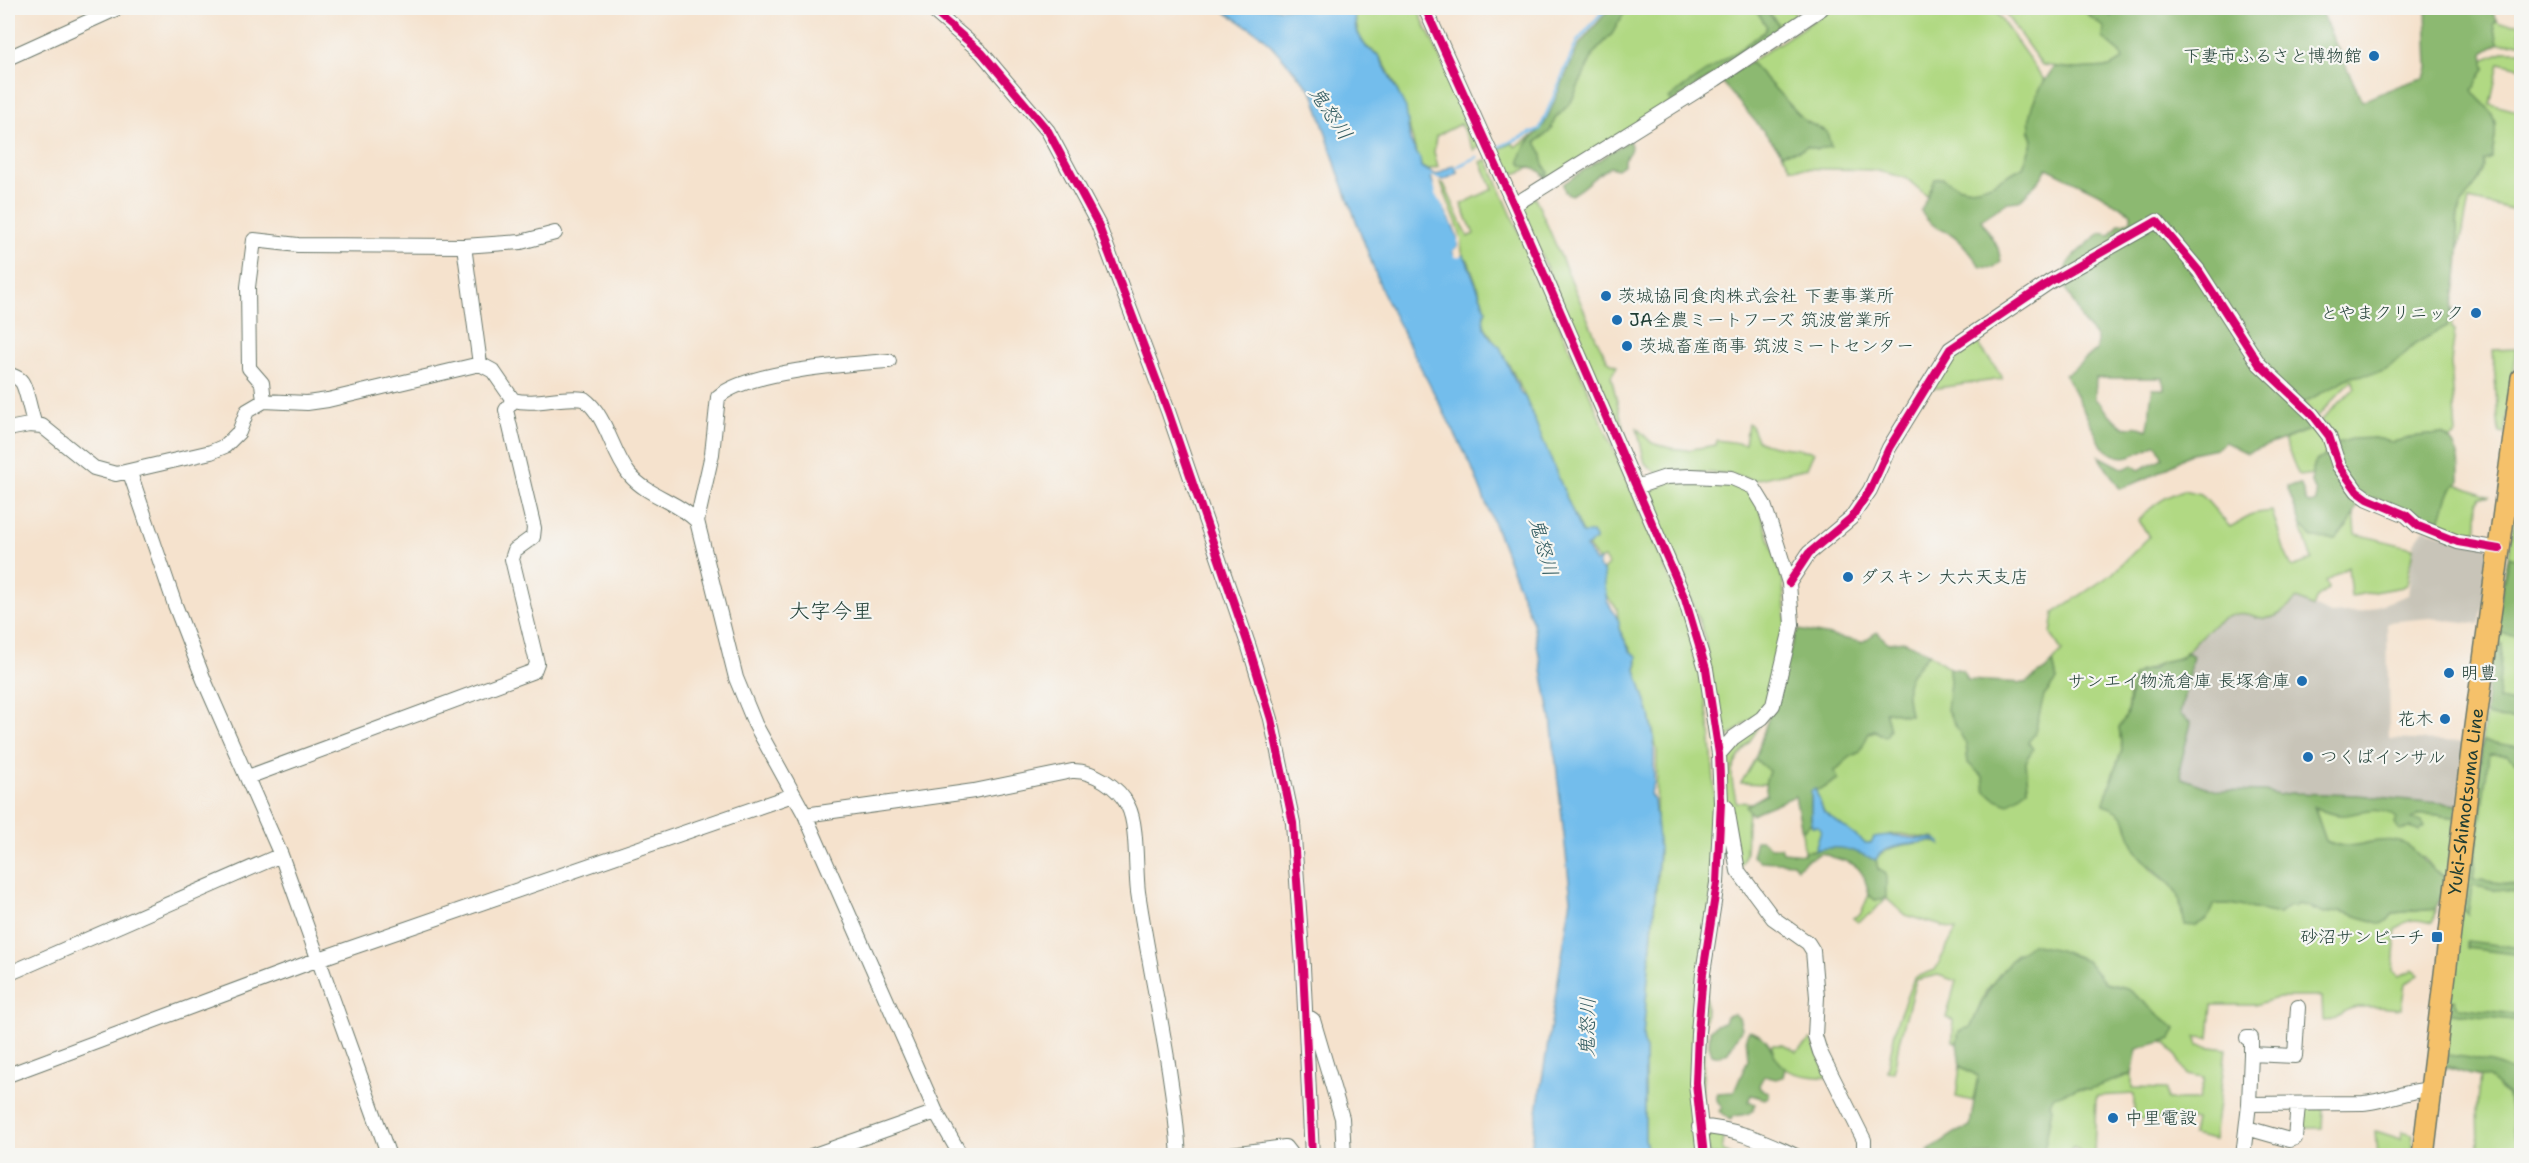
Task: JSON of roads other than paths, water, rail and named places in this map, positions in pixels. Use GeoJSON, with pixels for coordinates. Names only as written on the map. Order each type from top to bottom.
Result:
{"type":"FeatureCollection","features":[{"type":"Feature","properties":{"kind":"main road","name":"Yuki-Shimotsuma Line"},"geometry":{"type":"LineString","coordinates":[[2423,1155],[2499,549],[2514,486],[2522,378]]}},
{"type":"Feature","properties":{"kind":"street"},"geometry":{"type":"LineString","coordinates":[[8,58],[118,8]]}},
{"type":"Feature","properties":{"kind":"street"},"geometry":{"type":"LineString","coordinates":[[930,8],[982,53],[1048,131],[1098,224],[1127,296],[1229,587],[1271,719],[1293,823],[1312,1155]]}},
{"type":"Feature","properties":{"kind":"street"},"geometry":{"type":"LineString","coordinates":[[1425,8],[1514,205],[1685,599],[1696,631],[1711,694],[1719,754],[1721,802],[1717,883],[1703,973],[1698,1033],[1696,1083],[1704,1155]]}},
{"type":"Feature","properties":{"kind":"street"},"geometry":{"type":"LineString","coordinates":[[1514,205],[1716,79],[1822,8]]}},
{"type":"Feature","properties":{"kind":"street"},"geometry":{"type":"LineString","coordinates":[[1789,583],[1809,553],[1851,518],[1870,490],[1889,448],[1950,349],[2051,281],[2157,221],[2199,271],[2259,364],[2312,414],[2329,436],[2339,466],[2357,491],[2368,499],[2406,515],[2418,526],[2458,542],[2499,549]]}},
{"type":"Feature","properties":{"kind":"street"},"geometry":{"type":"LineString","coordinates":[[264,401],[262,383],[249,368],[248,287],[254,240],[298,245],[464,246],[521,242],[555,233]]}},
{"type":"Feature","properties":{"kind":"street"},"geometry":{"type":"LineString","coordinates":[[464,246],[480,364]]}},
{"type":"Feature","properties":{"kind":"street"},"geometry":{"type":"LineString","coordinates":[[889,361],[813,369],[759,379],[728,388],[718,397],[712,454],[697,521],[736,678],[755,724],[805,815],[936,1112],[961,1155]]}},
{"type":"Feature","properties":{"kind":"street"},"geometry":{"type":"LineString","coordinates":[[8,429],[42,426],[94,468],[116,474],[130,473],[211,452],[225,446],[238,432],[247,411],[264,401],[307,403],[328,400],[480,364],[494,371],[513,400],[530,403],[564,398],[584,399],[596,411],[629,474],[646,490],[677,504],[697,521]]}},
{"type":"Feature","properties":{"kind":"street"},"geometry":{"type":"LineString","coordinates":[[8,374],[21,380],[35,425]]}},
{"type":"Feature","properties":{"kind":"street"},"geometry":{"type":"LineString","coordinates":[[248,777],[534,671],[537,663],[512,559],[515,549],[533,537],[534,528],[506,410],[513,400]]}},
{"type":"Feature","properties":{"kind":"street"},"geometry":{"type":"LineString","coordinates":[[130,473],[175,605],[204,680],[281,855],[389,1155]]}},
{"type":"Feature","properties":{"kind":"street"},"geometry":{"type":"LineString","coordinates":[[1636,487],[1666,477],[1692,476],[1731,478],[1753,487],[1764,505],[1789,583],[1792,624],[1773,705],[1762,718],[1732,738],[1719,754]]}},
{"type":"Feature","properties":{"kind":"street"},"geometry":{"type":"LineString","coordinates":[[805,815],[974,791],[1072,771],[1082,771],[1114,788],[1130,808],[1133,823],[1136,878],[1173,1089],[1179,1155]]}},
{"type":"Feature","properties":{"kind":"street"},"geometry":{"type":"LineString","coordinates":[[8,1076],[319,959],[793,795]]}},
{"type":"Feature","properties":{"kind":"street"},"geometry":{"type":"LineString","coordinates":[[1721,802],[1727,808],[1738,871],[1773,918],[1808,943],[1813,951],[1818,997],[1815,1036],[1820,1052],[1864,1140],[1864,1155]]}},
{"type":"Feature","properties":{"kind":"street"},"geometry":{"type":"LineString","coordinates":[[8,974],[281,855]]}},
{"type":"Feature","properties":{"kind":"street"},"geometry":{"type":"LineString","coordinates":[[2251,1054],[2295,1056],[2298,1007]]}},
{"type":"Feature","properties":{"kind":"street"},"geometry":{"type":"LineString","coordinates":[[1305,1015],[1312,1020],[1345,1127],[1344,1155]]}},
{"type":"Feature","properties":{"kind":"street"},"geometry":{"type":"LineString","coordinates":[[2243,1155],[2250,1104],[2251,1038],[2247,1038]]}},
{"type":"Feature","properties":{"kind":"street"},"geometry":{"type":"LineString","coordinates":[[2250,1104],[2382,1102],[2431,1090]]}},
{"type":"Feature","properties":{"kind":"street"},"geometry":{"type":"LineString","coordinates":[[2247,1128],[2289,1140],[2295,1138],[2298,1105]]}},
{"type":"Feature","properties":{"kind":"street"},"geometry":{"type":"LineString","coordinates":[[811,1155],[936,1112]]}},
{"type":"Feature","properties":{"kind":"street"},"geometry":{"type":"LineString","coordinates":[[1699,1126],[1718,1127],[1796,1155]]}},
{"type":"Feature","properties":{"kind":"street"},"geometry":{"type":"LineString","coordinates":[[1215,1155],[1285,1147],[1292,1155]]}},
{"type":"Feature","properties":{"kind":"water","name":"鬼怒川"},"geometry":{"type":"Polygon","coordinates":[[[1219,8],[1354,8],[1356,30],[1366,47],[1379,56],[1406,108],[1410,141],[1420,159],[1421,167],[1436,175],[1453,165],[1458,173],[1444,180],[1431,178],[1458,238],[1458,246],[1453,252],[1455,256],[1463,255],[1466,259],[1486,310],[1483,321],[1486,331],[1500,347],[1521,394],[1525,397],[1578,525],[1582,533],[1592,533],[1595,538],[1595,541],[1586,547],[1595,562],[1600,560],[1598,567],[1603,570],[1607,601],[1619,621],[1619,629],[1630,651],[1637,656],[1636,670],[1650,715],[1654,739],[1654,784],[1650,794],[1654,800],[1659,849],[1643,1036],[1645,1139],[1648,1155],[1530,1155],[1571,899],[1551,718],[1533,623],[1471,465],[1384,296],[1337,169],[1313,92],[1264,37],[1219,8]]]}},
{"type":"Feature","properties":{"kind":"water"},"geometry":{"type":"Polygon","coordinates":[[[1815,789],[1824,812],[1865,843],[1871,843],[1874,837],[1895,835],[1916,839],[1934,839],[1941,842],[1941,845],[1935,841],[1893,847],[1879,855],[1876,860],[1846,849],[1815,850],[1821,830],[1818,826],[1812,826],[1811,791],[1815,789]]]}},
{"type":"Feature","properties":{"kind":"waterway"},"geometry":{"type":"LineString","coordinates":[[1499,147],[1540,129],[1577,42],[1606,8]]}},
{"type":"Feature","properties":{"kind":"waterway"},"geometry":{"type":"LineString","coordinates":[[1452,169],[1477,157]]}},
{"type":"Feature","properties":{"kind":"place","name":"下妻市ふるさと博物館"},"geometry":{"type":"Point","coordinates":[2374,56]}},
{"type":"Feature","properties":{"kind":"place","name":"茨城協同食肉株式会社 下妻事業所"},"geometry":{"type":"Point","coordinates":[1606,296]}},
{"type":"Feature","properties":{"kind":"place","name":"とやまクリニック"},"geometry":{"type":"Point","coordinates":[2476,313]}},
{"type":"Feature","properties":{"kind":"place","name":"JA全農ミートフーズ 筑波営業所"},"geometry":{"type":"Point","coordinates":[1617,320]}},
{"type":"Feature","properties":{"kind":"place","name":"茨城畜産商事 筑波ミートセンター"},"geometry":{"type":"Point","coordinates":[1627,346]}},
{"type":"Feature","properties":{"kind":"place","name":"ダスキン 大六天支店"},"geometry":{"type":"Point","coordinates":[1848,577]}},
{"type":"Feature","properties":{"kind":"place","name":"明豊"},"geometry":{"type":"Point","coordinates":[2449,673]}},
{"type":"Feature","properties":{"kind":"place","name":"サンエイ物流倉庫 長塚倉庫"},"geometry":{"type":"Point","coordinates":[2302,681]}},
{"type":"Feature","properties":{"kind":"place","name":"花木"},"geometry":{"type":"Point","coordinates":[2445,719]}},
{"type":"Feature","properties":{"kind":"place","name":"つくばインサル"},"geometry":{"type":"Point","coordinates":[2308,757]}},
{"type":"Feature","properties":{"kind":"place","name":"砂沼サンビーチ"},"geometry":{"type":"Point","coordinates":[2437,937]}},
{"type":"Feature","properties":{"kind":"place","name":"中里電設"},"geometry":{"type":"Point","coordinates":[2113,1118]}},
{"type":"Feature","properties":{"kind":"district","name":"大字今里"},"geometry":{"type":"Point","coordinates":[831,611]}}]}
